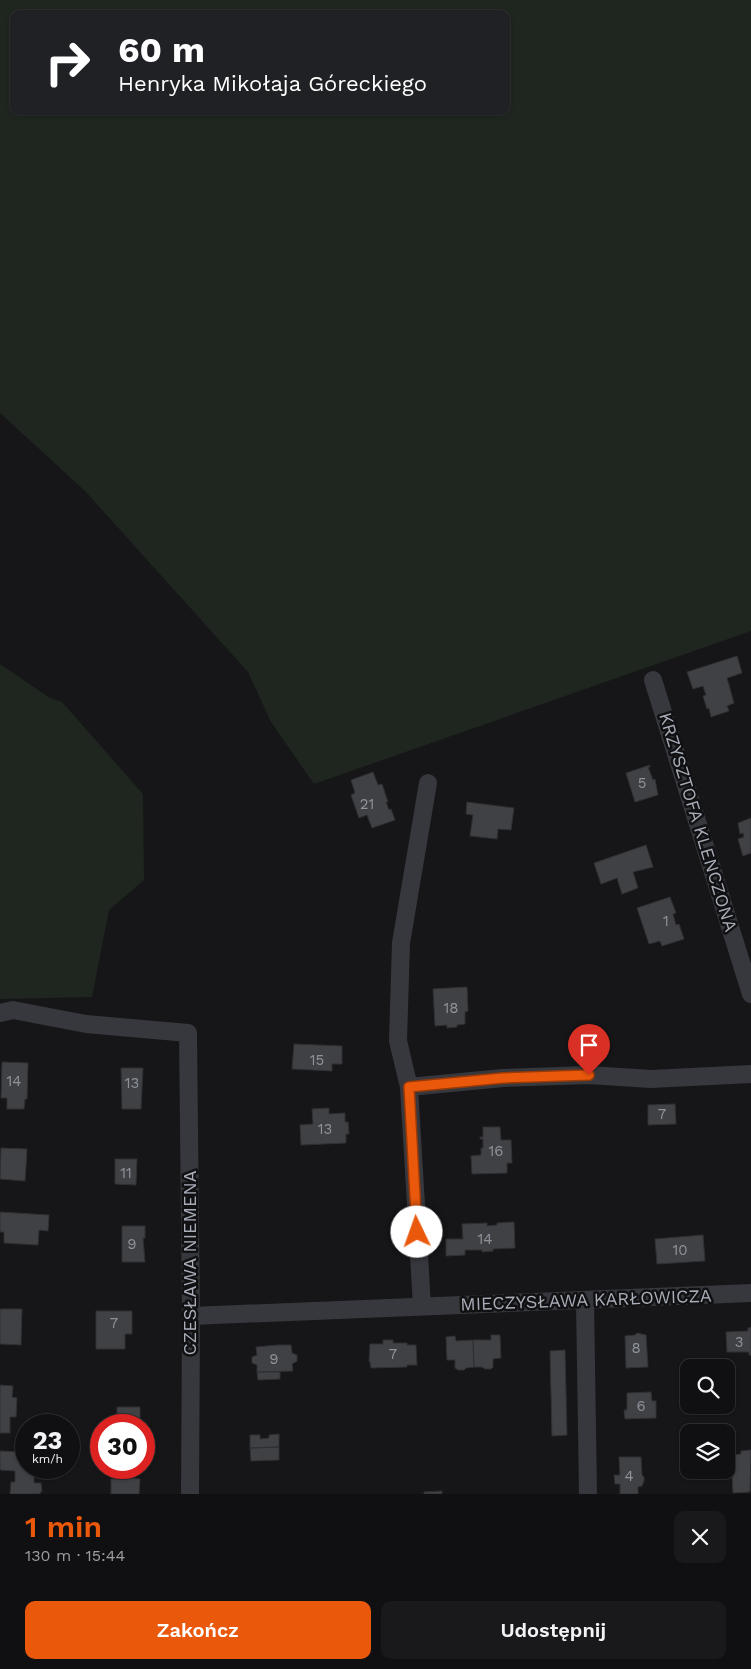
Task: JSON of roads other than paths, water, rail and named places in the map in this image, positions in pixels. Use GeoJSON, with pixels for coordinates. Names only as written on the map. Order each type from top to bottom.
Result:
{"type":"FeatureCollection","features":[{"type":"Feature","properties":{"kind":"street","name":"KRZYSZTOFA KLENCZONA"},"geometry":{"type":"LineString","coordinates":[[653,680],[751,994]]}},
{"type":"Feature","properties":{"kind":"street"},"geometry":{"type":"LineString","coordinates":[[422,1306],[409,1087],[398,1041],[401,943],[428,783]]}},
{"type":"Feature","properties":{"kind":"street","name":"CZESŁAWA NIEMENA"},"geometry":{"type":"LineString","coordinates":[[0,1013],[13,1010],[86,1024],[188,1033],[191,1316],[190,1494]]}},
{"type":"Feature","properties":{"kind":"street"},"geometry":{"type":"LineString","coordinates":[[409,1087],[503,1078],[589,1075],[651,1079],[751,1074]]}},
{"type":"Feature","properties":{"kind":"street","name":"MIECZYSŁAWA KARŁOWICZA"},"geometry":{"type":"LineString","coordinates":[[191,1316],[751,1293]]}},
{"type":"Feature","properties":{"kind":"street"},"geometry":{"type":"LineString","coordinates":[[585,1300],[588,1494]]}}]}
